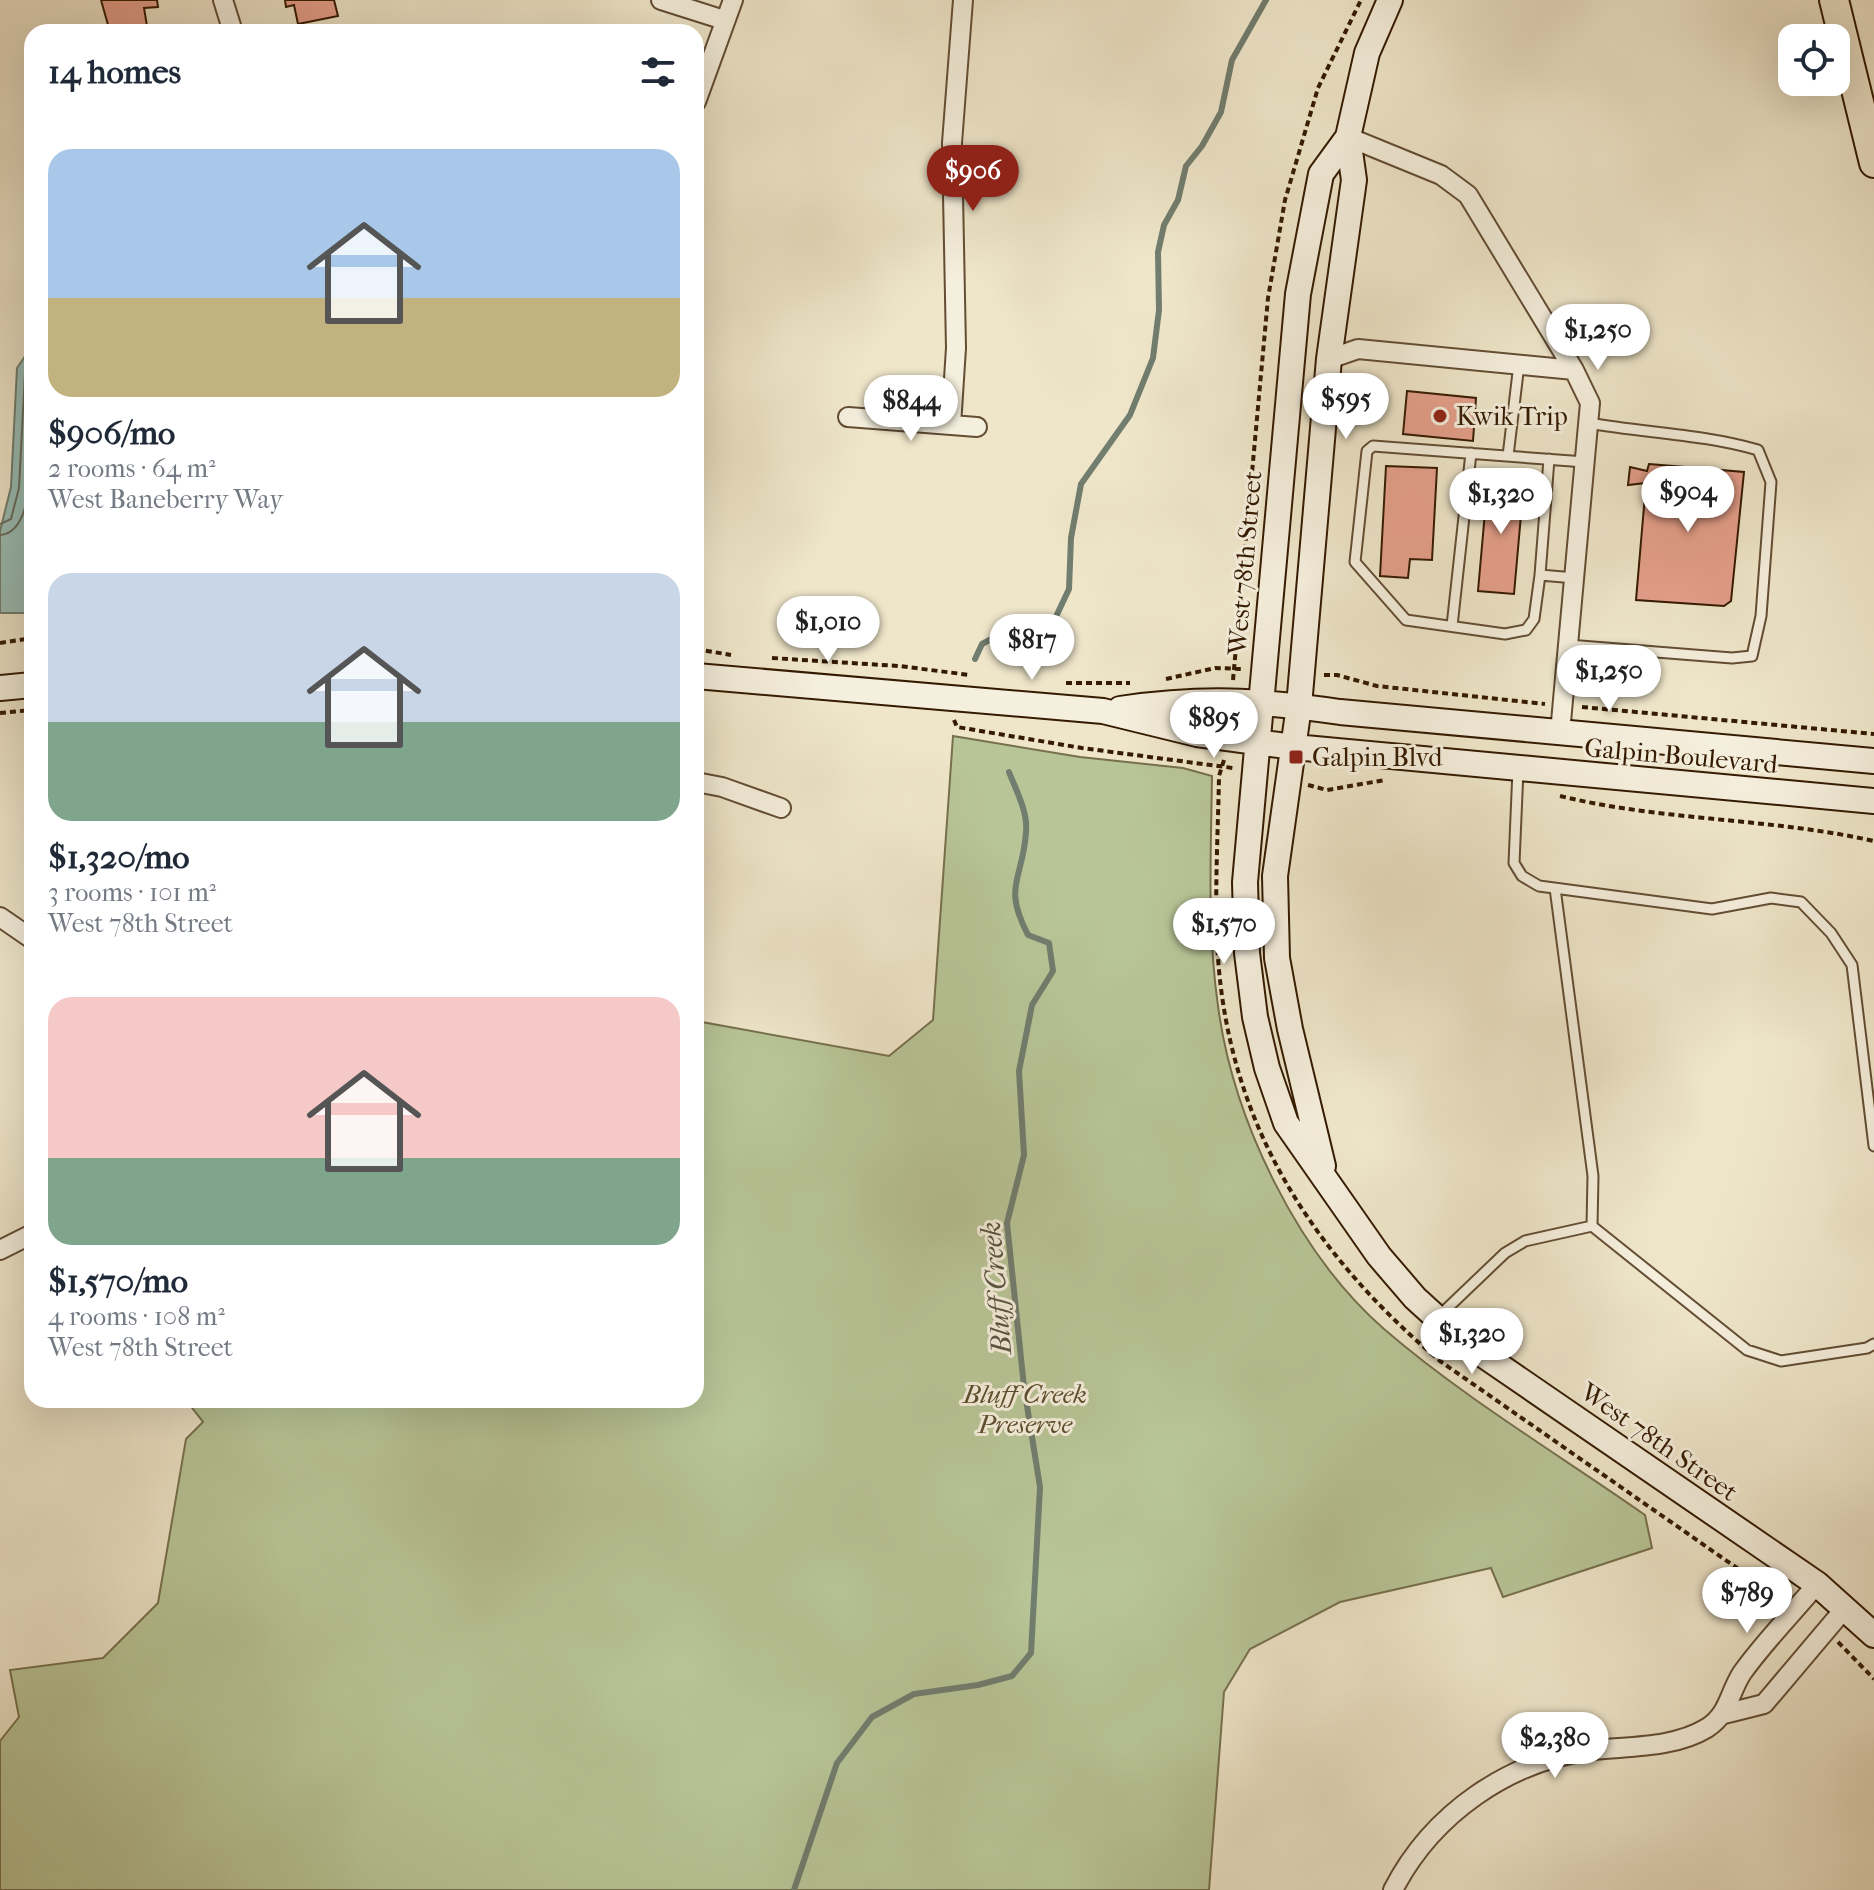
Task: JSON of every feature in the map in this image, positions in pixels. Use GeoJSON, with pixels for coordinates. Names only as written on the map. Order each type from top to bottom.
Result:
{"type":"FeatureCollection","features":[{"type":"Feature","properties":{"kind":"main road"},"geometry":{"type":"LineString","coordinates":[[1834,0],[1874,163]]}},
{"type":"Feature","properties":{"kind":"street"},"geometry":{"type":"LineString","coordinates":[[223,0],[230,24]]}},
{"type":"Feature","properties":{"kind":"street"},"geometry":{"type":"LineString","coordinates":[[661,0],[724,20]]}},
{"type":"Feature","properties":{"kind":"street"},"geometry":{"type":"LineString","coordinates":[[704,79],[733,0]]}},
{"type":"Feature","properties":{"kind":"street"},"geometry":{"type":"LineString","coordinates":[[951,425],[956,348],[952,143],[963,0]]}},
{"type":"Feature","properties":{"kind":"street","name":"West 78th Street"},"geometry":{"type":"LineString","coordinates":[[1326,1180],[1290,1029],[1277,958],[1275,876],[1299,706],[1329,359],[1354,180],[1348,137],[1367,53],[1390,0]]}},
{"type":"Feature","properties":{"kind":"street"},"geometry":{"type":"LineString","coordinates":[[1348,137],[1441,175],[1468,195],[1574,370],[1590,403],[1560,733]]}},
{"type":"Feature","properties":{"kind":"street","name":"West 78th Street"},"geometry":{"type":"LineString","coordinates":[[1348,137],[1321,174],[1298,292],[1245,882],[1247,953],[1255,1017],[1267,1068],[1286,1123],[1379,1256],[1460,1339],[1817,1584],[1874,1635]]}},
{"type":"Feature","properties":{"kind":"street"},"geometry":{"type":"LineString","coordinates":[[1329,359],[1358,349],[1574,370]]}},
{"type":"Feature","properties":{"kind":"street"},"geometry":{"type":"LineString","coordinates":[[848,417],[977,427]]}},
{"type":"Feature","properties":{"kind":"street","name":"Galpin Boulevard"},"geometry":{"type":"LineString","coordinates":[[704,677],[1103,711],[1181,731],[1518,778],[1874,801]]}},
{"type":"Feature","properties":{"kind":"street"},"geometry":{"type":"LineString","coordinates":[[0,688],[24,686]]}},
{"type":"Feature","properties":{"kind":"street","name":"Galpin Boulevard"},"geometry":{"type":"LineString","coordinates":[[1103,711],[1196,700],[1261,701],[1560,733],[1874,761]]}},
{"type":"Feature","properties":{"kind":"street"},"geometry":{"type":"LineString","coordinates":[[704,784],[781,808]]}},
{"type":"Feature","properties":{"kind":"street"},"geometry":{"type":"LineString","coordinates":[[0,917],[24,934]]}},
{"type":"Feature","properties":{"kind":"street"},"geometry":{"type":"LineString","coordinates":[[0,1250],[24,1238]]}},
{"type":"Feature","properties":{"kind":"street"},"geometry":{"type":"LineString","coordinates":[[1724,1714],[1741,1675],[1817,1584]]}},
{"type":"Feature","properties":{"kind":"street"},"geometry":{"type":"LineString","coordinates":[[1393,1890],[1408,1863],[1433,1831],[1474,1797],[1509,1776],[1577,1752],[1675,1740],[1704,1729],[1724,1714],[1764,1704],[1846,1607]]}},
{"type":"Feature","properties":{"kind":"lane"},"geometry":{"type":"LineString","coordinates":[[1508,456],[1519,363]]}},
{"type":"Feature","properties":{"kind":"lane"},"geometry":{"type":"LineString","coordinates":[[1568,645],[1732,658],[1752,656],[1761,616],[1771,482],[1758,450],[1721,439],[1641,432],[1589,423]]}},
{"type":"Feature","properties":{"kind":"lane"},"geometry":{"type":"LineString","coordinates":[[1549,459],[1540,575],[1534,619],[1526,630],[1505,634],[1406,620],[1355,562],[1367,451],[1373,446],[1471,453],[1549,459],[1585,462]]}},
{"type":"Feature","properties":{"kind":"lane"},"geometry":{"type":"LineString","coordinates":[[1452,626],[1471,453]]}},
{"type":"Feature","properties":{"kind":"lane"},"geometry":{"type":"LineString","coordinates":[[1540,575],[1575,578]]}},
{"type":"Feature","properties":{"kind":"lane"},"geometry":{"type":"LineString","coordinates":[[1518,778],[1514,863],[1522,876],[1539,886],[1712,909],[1771,898],[1801,902],[1831,933],[1852,965],[1874,1146]]}},
{"type":"Feature","properties":{"kind":"lane"},"geometry":{"type":"LineString","coordinates":[[1555,888],[1593,1176],[1592,1226]]}},
{"type":"Feature","properties":{"kind":"lane"},"geometry":{"type":"LineString","coordinates":[[1437,1318],[1505,1253],[1525,1241],[1592,1226]]}},
{"type":"Feature","properties":{"kind":"lane"},"geometry":{"type":"LineString","coordinates":[[1592,1226],[1747,1350],[1781,1361],[1867,1348],[1874,1344]]}},
{"type":"Feature","properties":{"kind":"path"},"geometry":{"type":"LineString","coordinates":[[0,643],[24,639]]}},
{"type":"Feature","properties":{"kind":"path"},"geometry":{"type":"LineString","coordinates":[[704,650],[737,656]]}},
{"type":"Feature","properties":{"kind":"path"},"geometry":{"type":"LineString","coordinates":[[766,657],[899,666],[976,676]]}},
{"type":"Feature","properties":{"kind":"path"},"geometry":{"type":"LineString","coordinates":[[1162,680],[1215,668],[1233,668]]}},
{"type":"Feature","properties":{"kind":"path"},"geometry":{"type":"LineString","coordinates":[[1059,683],[1133,683]]}},
{"type":"Feature","properties":{"kind":"path"},"geometry":{"type":"LineString","coordinates":[[945,698],[957,727],[1082,748],[1223,766],[1254,774]]}},
{"type":"Feature","properties":{"kind":"path"},"geometry":{"type":"LineString","coordinates":[[0,713],[24,711]]}},
{"type":"Feature","properties":{"kind":"path"},"geometry":{"type":"LineString","coordinates":[[1223,766],[1219,776],[1217,907],[1219,959],[1227,1023],[1240,1076],[1260,1130],[1294,1198],[1324,1243],[1390,1319],[1440,1361],[1796,1610]]}},
{"type":"Feature","properties":{"kind":"path"},"geometry":{"type":"LineString","coordinates":[[1518,778],[1592,804],[1821,829],[1874,841]]}},
{"type":"Feature","properties":{"kind":"path"},"geometry":{"type":"LineString","coordinates":[[1288,780],[1327,790],[1370,780],[1399,779]]}},
{"type":"Feature","properties":{"kind":"path"},"geometry":{"type":"LineString","coordinates":[[1826,1631],[1874,1679]]}},
{"type":"Feature","properties":{"kind":"green space","name":"Bluff Creek Preserve"},"geometry":{"type":"Polygon","coordinates":[[[953,736],[1080,757],[1183,768],[1212,776],[1212,948],[1226,1049],[1254,1138],[1297,1223],[1323,1262],[1384,1329],[1479,1402],[1645,1515],[1652,1548],[1503,1597],[1491,1568],[1340,1602],[1250,1649],[1224,1692],[1209,1890],[0,1890],[0,1741],[19,1717],[10,1670],[103,1658],[158,1603],[186,1439],[203,1422],[192,1408],[704,1408],[704,1022],[889,1056],[933,1020],[953,736]]]}},
{"type":"Feature","properties":{"kind":"water"},"geometry":{"type":"Polygon","coordinates":[[[24,358],[24,613],[0,613],[0,531],[11,487],[17,368],[24,358]]]}},
{"type":"Feature","properties":{"kind":"building"},"geometry":{"type":"Polygon","coordinates":[[[101,0],[157,0],[158,7],[144,8],[147,24],[108,24],[101,0]]]}},
{"type":"Feature","properties":{"kind":"building"},"geometry":{"type":"Polygon","coordinates":[[[285,0],[334,0],[338,16],[298,24],[294,5],[286,7],[285,0]]]}},
{"type":"Feature","properties":{"kind":"building","name":"Kwik Trip"},"geometry":{"type":"Polygon","coordinates":[[[1407,391],[1476,398],[1473,441],[1403,434],[1407,391]]]}},
{"type":"Feature","properties":{"kind":"building"},"geometry":{"type":"Polygon","coordinates":[[[1649,464],[1744,472],[1731,601],[1724,606],[1636,600],[1646,483],[1628,485],[1630,467],[1647,471],[1649,464]]]}},
{"type":"Feature","properties":{"kind":"building","name":"Kwik Trip"},"geometry":{"type":"Polygon","coordinates":[[[1386,466],[1437,468],[1432,560],[1410,559],[1408,578],[1380,576],[1386,466]]]}},
{"type":"Feature","properties":{"kind":"building","name":"Kwik Trip"},"geometry":{"type":"Polygon","coordinates":[[[1488,478],[1524,481],[1514,594],[1478,591],[1488,478]]]}},
{"type":"Feature","properties":{"kind":"waterway","name":"Bluff Creek"},"geometry":{"type":"LineString","coordinates":[[975,659],[982,644],[999,635],[1034,634],[1053,623],[1069,589],[1071,538],[1081,484],[1130,415],[1153,358],[1159,310],[1158,252],[1164,225],[1178,200],[1186,166],[1202,146],[1221,112],[1232,60],[1266,0]]}},
{"type":"Feature","properties":{"kind":"waterway","name":"Bluff Creek"},"geometry":{"type":"LineString","coordinates":[[794,1890],[837,1763],[872,1717],[914,1694],[978,1685],[1012,1676],[1031,1653],[1040,1487],[1024,1387],[1007,1223],[1024,1155],[1019,1071],[1032,1005],[1053,971],[1049,943],[1028,935],[1016,905],[1016,883],[1026,824],[1009,772]]}},
{"type":"Feature","properties":{"kind":"place","name":"Kwik Trip"},"geometry":{"type":"Point","coordinates":[1440,416]}},
{"type":"Feature","properties":{"kind":"place","name":"Galpin Blvd"},"geometry":{"type":"Point","coordinates":[1296,757]}}]}
